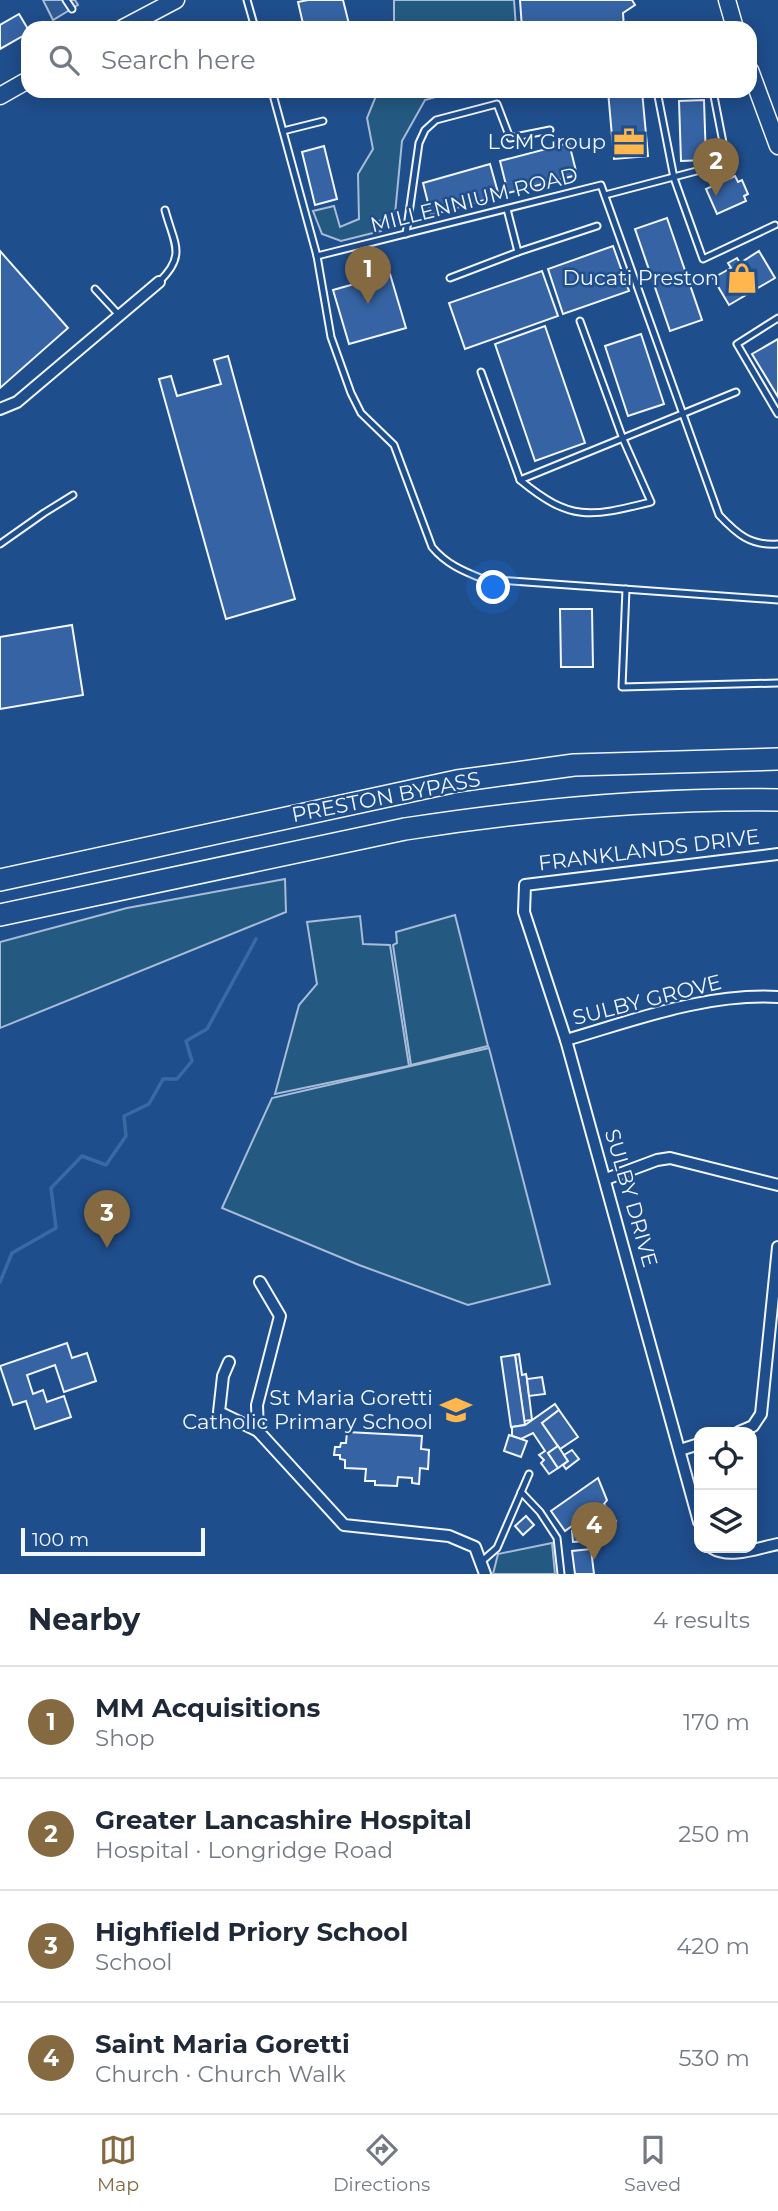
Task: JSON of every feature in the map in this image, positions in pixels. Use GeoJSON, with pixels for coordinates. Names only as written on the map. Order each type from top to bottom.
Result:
{"type":"FeatureCollection","features":[{"type":"Feature","properties":{"kind":"highway","name":"PRESTON BYPASS"},"geometry":{"type":"LineString","coordinates":[[0,880],[457,781],[573,765],[778,759]]}},
{"type":"Feature","properties":{"kind":"highway","name":"PRESTON BYPASS"},"geometry":{"type":"LineString","coordinates":[[0,915],[441,823],[559,809],[700,799],[778,800]]}},
{"type":"Feature","properties":{"kind":"main road"},"geometry":{"type":"LineString","coordinates":[[136,21],[176,0]]}},
{"type":"Feature","properties":{"kind":"main road"},"geometry":{"type":"LineString","coordinates":[[721,0],[732,21]]}},
{"type":"Feature","properties":{"kind":"main road"},"geometry":{"type":"LineString","coordinates":[[727,0],[733,21]]}},
{"type":"Feature","properties":{"kind":"main road"},"geometry":{"type":"LineString","coordinates":[[0,96],[21,84]]}},
{"type":"Feature","properties":{"kind":"main road"},"geometry":{"type":"LineString","coordinates":[[757,89],[778,146]]}},
{"type":"Feature","properties":{"kind":"street"},"geometry":{"type":"LineString","coordinates":[[0,409],[17,402],[159,282]]}},
{"type":"Feature","properties":{"kind":"street","name":"FRANKLANDS DRIVE"},"geometry":{"type":"LineString","coordinates":[[525,885],[778,854]]}},
{"type":"Feature","properties":{"kind":"street","name":"SULBY DRIVE"},"geometry":{"type":"LineString","coordinates":[[525,885],[524,912],[566,1040],[606,1178],[694,1503]]}},
{"type":"Feature","properties":{"kind":"street","name":"SULBY GROVE"},"geometry":{"type":"LineString","coordinates":[[566,1040],[688,1005],[754,996],[778,997]]}},
{"type":"Feature","properties":{"kind":"street"},"geometry":{"type":"LineString","coordinates":[[606,1178],[670,1158],[778,1185]]}},
{"type":"Feature","properties":{"kind":"street"},"geometry":{"type":"LineString","coordinates":[[750,1427],[761,1414],[778,1247]]}},
{"type":"Feature","properties":{"kind":"street"},"geometry":{"type":"LineString","coordinates":[[258,1431],[257,1405],[280,1316],[260,1282]]}},
{"type":"Feature","properties":{"kind":"street"},"geometry":{"type":"LineString","coordinates":[[229,1362],[223,1376],[219,1412],[258,1431],[344,1525],[449,1536],[475,1547],[485,1574]]}},
{"type":"Feature","properties":{"kind":"street"},"geometry":{"type":"LineString","coordinates":[[680,1450],[694,1446]]}},
{"type":"Feature","properties":{"kind":"street"},"geometry":{"type":"LineString","coordinates":[[757,1548],[778,1544]]}},
{"type":"Feature","properties":{"kind":"lane"},"geometry":{"type":"LineString","coordinates":[[66,0],[72,9]]}},
{"type":"Feature","properties":{"kind":"lane"},"geometry":{"type":"LineString","coordinates":[[247,0],[253,21]]}},
{"type":"Feature","properties":{"kind":"lane"},"geometry":{"type":"LineString","coordinates":[[274,98],[317,256],[331,337],[351,393],[361,413],[394,445],[432,547],[442,559],[457,569],[483,579],[778,600]]}},
{"type":"Feature","properties":{"kind":"lane"},"geometry":{"type":"LineString","coordinates":[[658,98],[674,178],[703,259],[775,225]]}},
{"type":"Feature","properties":{"kind":"lane"},"geometry":{"type":"LineString","coordinates":[[605,195],[727,163],[714,98]]}},
{"type":"Feature","properties":{"kind":"lane"},"geometry":{"type":"LineString","coordinates":[[406,234],[419,143],[425,130],[436,120],[497,104],[510,138],[550,130]]}},
{"type":"Feature","properties":{"kind":"lane"},"geometry":{"type":"LineString","coordinates":[[283,131],[323,121]]}},
{"type":"Feature","properties":{"kind":"lane","name":"MILLENNIUM ROAD"},"geometry":{"type":"LineString","coordinates":[[317,256],[601,185],[719,514],[735,532],[752,543],[778,544]]}},
{"type":"Feature","properties":{"kind":"lane"},"geometry":{"type":"LineString","coordinates":[[506,209],[518,252]]}},
{"type":"Feature","properties":{"kind":"lane"},"geometry":{"type":"LineString","coordinates":[[159,282],[173,268],[177,254],[165,210]]}},
{"type":"Feature","properties":{"kind":"lane"},"geometry":{"type":"LineString","coordinates":[[450,278],[597,226]]}},
{"type":"Feature","properties":{"kind":"lane"},"geometry":{"type":"LineString","coordinates":[[95,289],[120,315]]}},
{"type":"Feature","properties":{"kind":"lane"},"geometry":{"type":"LineString","coordinates":[[778,318],[737,344],[778,414]]}},
{"type":"Feature","properties":{"kind":"lane"},"geometry":{"type":"LineString","coordinates":[[481,372],[520,480],[540,496],[578,513],[606,513],[651,502],[623,439],[580,321]]}},
{"type":"Feature","properties":{"kind":"lane"},"geometry":{"type":"LineString","coordinates":[[520,480],[736,392]]}},
{"type":"Feature","properties":{"kind":"lane"},"geometry":{"type":"LineString","coordinates":[[0,544],[73,495]]}},
{"type":"Feature","properties":{"kind":"lane"},"geometry":{"type":"LineString","coordinates":[[626,589],[622,687],[778,683]]}},
{"type":"Feature","properties":{"kind":"lane"},"geometry":{"type":"LineString","coordinates":[[481,1562],[497,1548],[529,1474]]}},
{"type":"Feature","properties":{"kind":"lane"},"geometry":{"type":"LineString","coordinates":[[520,1492],[540,1512],[556,1538],[561,1574]]}},
{"type":"Feature","properties":{"kind":"shaded area"},"geometry":{"type":"Polygon","coordinates":[[[43,0],[75,0],[78,5],[53,20],[43,0]]]}},
{"type":"Feature","properties":{"kind":"shaded area"},"geometry":{"type":"Polygon","coordinates":[[[394,0],[514,0],[516,21],[394,21],[394,0]]]}},
{"type":"Feature","properties":{"kind":"shaded area"},"geometry":{"type":"Polygon","coordinates":[[[375,98],[432,98],[425,100],[402,141],[395,214],[379,221],[381,231],[341,241],[322,234],[313,211],[334,206],[340,227],[359,219],[358,174],[373,149],[367,118],[375,98]]]}},
{"type":"Feature","properties":{"kind":"shaded area"},"geometry":{"type":"Polygon","coordinates":[[[285,879],[286,912],[0,1028],[0,942],[127,908],[285,879]]]}},
{"type":"Feature","properties":{"kind":"shaded area"},"geometry":{"type":"Polygon","coordinates":[[[455,915],[488,1046],[411,1065],[393,945],[397,943],[396,932],[455,915]]]}},
{"type":"Feature","properties":{"kind":"shaded area"},"geometry":{"type":"Polygon","coordinates":[[[360,916],[363,944],[390,945],[409,1066],[275,1094],[299,1005],[317,984],[307,922],[360,916]]]}},
{"type":"Feature","properties":{"kind":"shaded area"},"geometry":{"type":"Polygon","coordinates":[[[489,1048],[550,1284],[468,1305],[359,1265],[222,1208],[272,1098],[489,1048]]]}},
{"type":"Feature","properties":{"kind":"shaded area"},"geometry":{"type":"Polygon","coordinates":[[[552,1543],[555,1574],[493,1574],[498,1554],[552,1543]]]}},
{"type":"Feature","properties":{"kind":"building"},"geometry":{"type":"Polygon","coordinates":[[[343,0],[348,21],[302,21],[298,2],[343,0]]]}},
{"type":"Feature","properties":{"kind":"building"},"geometry":{"type":"Polygon","coordinates":[[[520,0],[632,0],[635,5],[623,13],[624,21],[522,21],[520,0]]]}},
{"type":"Feature","properties":{"kind":"building"},"geometry":{"type":"Polygon","coordinates":[[[19,14],[23,21],[21,21],[21,37],[0,49],[0,25],[19,14]]]}},
{"type":"Feature","properties":{"kind":"building"},"geometry":{"type":"Polygon","coordinates":[[[609,98],[643,98],[648,156],[614,159],[609,98]]]}},
{"type":"Feature","properties":{"kind":"building"},"geometry":{"type":"Polygon","coordinates":[[[704,100],[706,160],[681,161],[679,101],[704,100]]]}},
{"type":"Feature","properties":{"kind":"building"},"geometry":{"type":"Polygon","coordinates":[[[569,143],[577,175],[508,193],[500,161],[569,143]]]}},
{"type":"Feature","properties":{"kind":"building"},"geometry":{"type":"Polygon","coordinates":[[[324,146],[337,199],[315,205],[302,152],[324,146]]]}},
{"type":"Feature","properties":{"kind":"building"},"geometry":{"type":"Polygon","coordinates":[[[490,164],[499,196],[431,215],[423,183],[490,164]]]}},
{"type":"Feature","properties":{"kind":"building"},"geometry":{"type":"Polygon","coordinates":[[[735,176],[738,182],[742,180],[748,194],[744,196],[746,201],[717,214],[706,189],[735,176]]]}},
{"type":"Feature","properties":{"kind":"building"},"geometry":{"type":"Polygon","coordinates":[[[667,218],[702,320],[670,331],[635,229],[667,218]]]}},
{"type":"Feature","properties":{"kind":"building"},"geometry":{"type":"Polygon","coordinates":[[[613,246],[629,291],[563,314],[548,269],[613,246]]]}},
{"type":"Feature","properties":{"kind":"building"},"geometry":{"type":"Polygon","coordinates":[[[0,251],[68,328],[0,388],[0,251]]]}},
{"type":"Feature","properties":{"kind":"building"},"geometry":{"type":"Polygon","coordinates":[[[759,251],[775,278],[729,305],[713,278],[731,268],[728,263],[737,258],[740,263],[759,251]]]}},
{"type":"Feature","properties":{"kind":"building"},"geometry":{"type":"Polygon","coordinates":[[[542,271],[558,316],[465,349],[449,303],[542,271]]]}},
{"type":"Feature","properties":{"kind":"building"},"geometry":{"type":"Polygon","coordinates":[[[390,274],[406,328],[349,344],[333,290],[390,274]]]}},
{"type":"Feature","properties":{"kind":"building"},"geometry":{"type":"Polygon","coordinates":[[[545,326],[585,443],[535,461],[495,344],[545,326]]]}},
{"type":"Feature","properties":{"kind":"building"},"geometry":{"type":"Polygon","coordinates":[[[641,334],[664,404],[628,416],[605,346],[641,334]]]}},
{"type":"Feature","properties":{"kind":"building"},"geometry":{"type":"Polygon","coordinates":[[[778,339],[778,397],[752,354],[778,339]]]}},
{"type":"Feature","properties":{"kind":"building"},"geometry":{"type":"Polygon","coordinates":[[[228,356],[295,599],[226,619],[159,379],[171,376],[177,396],[221,384],[214,360],[228,356]]]}},
{"type":"Feature","properties":{"kind":"building"},"geometry":{"type":"Polygon","coordinates":[[[560,609],[592,609],[593,667],[561,667],[560,609]]]}},
{"type":"Feature","properties":{"kind":"building"},"geometry":{"type":"Polygon","coordinates":[[[72,625],[83,695],[0,709],[0,637],[72,625]]]}},
{"type":"Feature","properties":{"kind":"building"},"geometry":{"type":"Polygon","coordinates":[[[67,1343],[72,1358],[87,1353],[96,1381],[64,1392],[55,1365],[27,1375],[33,1394],[43,1390],[47,1402],[64,1396],[71,1417],[35,1429],[26,1401],[13,1405],[0,1366],[67,1343]]]}},
{"type":"Feature","properties":{"kind":"building"},"geometry":{"type":"Polygon","coordinates":[[[519,1354],[522,1375],[526,1374],[527,1379],[532,1420],[524,1421],[515,1355],[519,1354]]]}},
{"type":"Feature","properties":{"kind":"building"},"geometry":{"type":"Polygon","coordinates":[[[515,1355],[525,1425],[511,1427],[501,1357],[515,1355]]]}},
{"type":"Feature","properties":{"kind":"building"},"geometry":{"type":"Polygon","coordinates":[[[542,1377],[545,1394],[529,1396],[527,1379],[542,1377]]]}},
{"type":"Feature","properties":{"kind":"building"},"geometry":{"type":"Polygon","coordinates":[[[555,1404],[559,1410],[542,1423],[558,1446],[548,1453],[558,1468],[549,1474],[539,1455],[545,1451],[533,1433],[521,1439],[512,1436],[512,1427],[525,1425],[555,1404]]]}},
{"type":"Feature","properties":{"kind":"building"},"geometry":{"type":"Polygon","coordinates":[[[559,1410],[578,1437],[560,1449],[542,1423],[559,1410]]]}},
{"type":"Feature","properties":{"kind":"building"},"geometry":{"type":"Polygon","coordinates":[[[347,1432],[422,1436],[421,1449],[429,1450],[428,1469],[420,1468],[419,1484],[412,1483],[412,1478],[398,1477],[397,1486],[375,1485],[375,1481],[365,1481],[366,1469],[345,1468],[345,1460],[340,1459],[340,1455],[334,1455],[335,1447],[346,1443],[347,1432]]]}},
{"type":"Feature","properties":{"kind":"building"},"geometry":{"type":"Polygon","coordinates":[[[509,1435],[527,1441],[521,1457],[504,1451],[509,1435]]]}},
{"type":"Feature","properties":{"kind":"building"},"geometry":{"type":"Polygon","coordinates":[[[558,1446],[568,1461],[558,1468],[548,1453],[558,1446]]]}},
{"type":"Feature","properties":{"kind":"building"},"geometry":{"type":"Polygon","coordinates":[[[572,1450],[579,1459],[566,1469],[563,1465],[568,1461],[564,1455],[572,1450]]]}},
{"type":"Feature","properties":{"kind":"building"},"geometry":{"type":"Polygon","coordinates":[[[598,1478],[607,1500],[604,1504],[616,1521],[599,1533],[589,1519],[579,1527],[576,1523],[565,1531],[551,1511],[598,1478]]]}},
{"type":"Feature","properties":{"kind":"building"},"geometry":{"type":"Polygon","coordinates":[[[526,1516],[534,1525],[523,1535],[515,1526],[526,1516]]]}},
{"type":"Feature","properties":{"kind":"building"},"geometry":{"type":"Polygon","coordinates":[[[583,1530],[584,1541],[573,1542],[572,1531],[583,1530]]]}},
{"type":"Feature","properties":{"kind":"building"},"geometry":{"type":"Polygon","coordinates":[[[591,1549],[594,1574],[575,1574],[572,1551],[591,1549]]]}},
{"type":"Feature","properties":{"kind":"waterway"},"geometry":{"type":"LineString","coordinates":[[0,1282],[12,1253],[56,1228],[51,1188],[82,1156],[106,1165],[126,1136],[124,1116],[149,1104],[163,1079],[177,1079],[192,1061],[186,1041],[207,1029],[256,939]]}},
{"type":"Feature","properties":{"kind":"place","name":"LCM Group"},"geometry":{"type":"Point","coordinates":[629,142]}},
{"type":"Feature","properties":{"kind":"place","name":"Greater Lancashire Hospital"},"geometry":{"type":"Point","coordinates":[716,196]}},
{"type":"Feature","properties":{"kind":"place","name":"Ducati Preston"},"geometry":{"type":"Point","coordinates":[742,278]}},
{"type":"Feature","properties":{"kind":"place","name":"MM Acquisitions"},"geometry":{"type":"Point","coordinates":[368,304]}},
{"type":"Feature","properties":{"kind":"place","name":"Highfield Priory School"},"geometry":{"type":"Point","coordinates":[107,1248]}},
{"type":"Feature","properties":{"kind":"place","name":"St Maria Goretti Catholic Primary School"},"geometry":{"type":"Point","coordinates":[456,1410]}},
{"type":"Feature","properties":{"kind":"place","name":"Saint Maria Goretti"},"geometry":{"type":"Point","coordinates":[594,1560]}}]}
